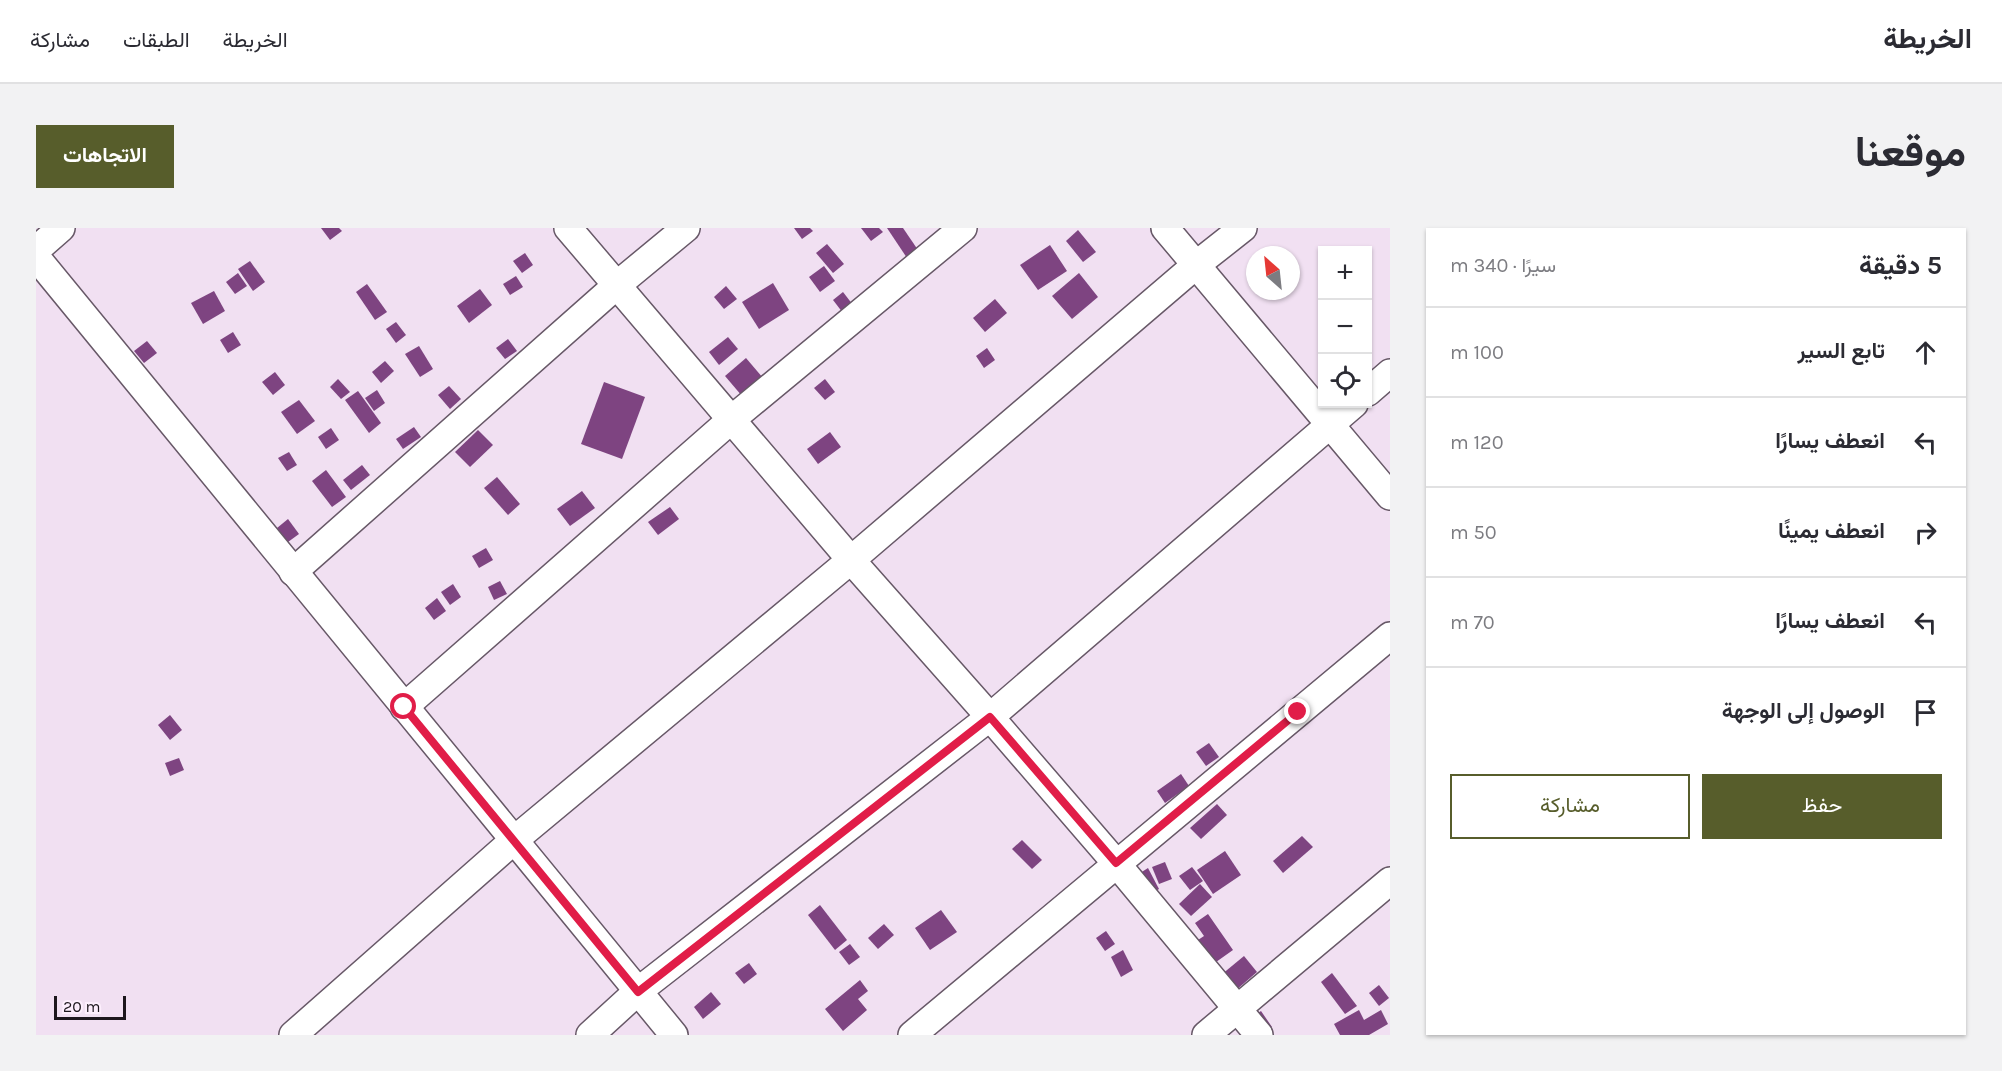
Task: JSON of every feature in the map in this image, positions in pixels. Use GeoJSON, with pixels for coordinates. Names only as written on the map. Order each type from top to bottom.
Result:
{"type":"FeatureCollection","features":[{"type":"Feature","properties":{"kind":"street"},"geometry":{"type":"LineString","coordinates":[[36,250],[61,228]]}},
{"type":"Feature","properties":{"kind":"street"},"geometry":{"type":"LineString","coordinates":[[568,228],[851,560],[1116,863],[1259,1035]]}},
{"type":"Feature","properties":{"kind":"street"},"geometry":{"type":"LineString","coordinates":[[293,572],[617,285],[686,228]]}},
{"type":"Feature","properties":{"kind":"street"},"geometry":{"type":"LineString","coordinates":[[404,707],[732,420],[963,228]]}},
{"type":"Feature","properties":{"kind":"street"},"geometry":{"type":"LineString","coordinates":[[1165,228],[1390,496]]}},
{"type":"Feature","properties":{"kind":"street"},"geometry":{"type":"LineString","coordinates":[[292,1035],[513,841],[851,560],[1196,265],[1243,228]]}},
{"type":"Feature","properties":{"kind":"street"},"geometry":{"type":"LineString","coordinates":[[36,257],[674,1035]]}},
{"type":"Feature","properties":{"kind":"street"},"geometry":{"type":"LineString","coordinates":[[1372,389],[1390,373]]}},
{"type":"Feature","properties":{"kind":"street"},"geometry":{"type":"LineString","coordinates":[[590,1035],[638,992],[990,717],[1349,408]]}},
{"type":"Feature","properties":{"kind":"street"},"geometry":{"type":"LineString","coordinates":[[912,1035],[1390,636]]}},
{"type":"Feature","properties":{"kind":"street"},"geometry":{"type":"LineString","coordinates":[[1206,1035],[1390,881]]}},
{"type":"Feature","properties":{"kind":"building"},"geometry":{"type":"Polygon","coordinates":[[[321,228],[339,228],[342,231],[330,240],[321,228]]]}},
{"type":"Feature","properties":{"kind":"building"},"geometry":{"type":"Polygon","coordinates":[[[794,228],[810,228],[813,231],[802,239],[794,228]]]}},
{"type":"Feature","properties":{"kind":"building"},"geometry":{"type":"Polygon","coordinates":[[[861,228],[879,228],[883,232],[871,241],[861,228]]]}},
{"type":"Feature","properties":{"kind":"building"},"geometry":{"type":"Polygon","coordinates":[[[887,228],[903,228],[918,250],[907,258],[887,228]]]}},
{"type":"Feature","properties":{"kind":"building"},"geometry":{"type":"Polygon","coordinates":[[[1078,230],[1096,252],[1083,262],[1066,241],[1078,230]]]}},
{"type":"Feature","properties":{"kind":"building"},"geometry":{"type":"Polygon","coordinates":[[[827,244],[844,264],[833,273],[816,253],[827,244]]]}},
{"type":"Feature","properties":{"kind":"building"},"geometry":{"type":"Polygon","coordinates":[[[1050,245],[1067,271],[1038,290],[1020,265],[1050,245]]]}},
{"type":"Feature","properties":{"kind":"building"},"geometry":{"type":"Polygon","coordinates":[[[525,253],[533,265],[522,273],[513,261],[525,253]]]}},
{"type":"Feature","properties":{"kind":"building"},"geometry":{"type":"Polygon","coordinates":[[[250,261],[265,282],[253,291],[238,269],[250,261]]]}},
{"type":"Feature","properties":{"kind":"building"},"geometry":{"type":"Polygon","coordinates":[[[824,266],[835,281],[820,292],[809,277],[824,266]]]}},
{"type":"Feature","properties":{"kind":"building"},"geometry":{"type":"Polygon","coordinates":[[[238,273],[247,286],[235,294],[226,282],[238,273]]]}},
{"type":"Feature","properties":{"kind":"building"},"geometry":{"type":"Polygon","coordinates":[[[1079,273],[1098,297],[1072,319],[1052,296],[1079,273]]]}},
{"type":"Feature","properties":{"kind":"building"},"geometry":{"type":"Polygon","coordinates":[[[516,276],[523,287],[510,295],[503,284],[516,276]]]}},
{"type":"Feature","properties":{"kind":"building"},"geometry":{"type":"Polygon","coordinates":[[[773,283],[789,310],[759,329],[742,302],[773,283]]]}},
{"type":"Feature","properties":{"kind":"building"},"geometry":{"type":"Polygon","coordinates":[[[367,284],[387,312],[375,320],[356,292],[367,284]]]}},
{"type":"Feature","properties":{"kind":"building"},"geometry":{"type":"Polygon","coordinates":[[[726,286],[737,299],[724,309],[714,297],[726,286]]]}},
{"type":"Feature","properties":{"kind":"building"},"geometry":{"type":"Polygon","coordinates":[[[480,289],[492,305],[469,323],[457,306],[480,289]]]}},
{"type":"Feature","properties":{"kind":"building"},"geometry":{"type":"Polygon","coordinates":[[[214,291],[225,311],[203,324],[191,303],[214,291]]]}},
{"type":"Feature","properties":{"kind":"building"},"geometry":{"type":"Polygon","coordinates":[[[843,292],[853,305],[843,313],[833,300],[843,292]]]}},
{"type":"Feature","properties":{"kind":"building"},"geometry":{"type":"Polygon","coordinates":[[[995,299],[1007,313],[985,332],[973,318],[995,299]]]}},
{"type":"Feature","properties":{"kind":"building"},"geometry":{"type":"Polygon","coordinates":[[[396,322],[406,335],[396,343],[386,329],[396,322]]]}},
{"type":"Feature","properties":{"kind":"building"},"geometry":{"type":"Polygon","coordinates":[[[233,332],[241,345],[228,353],[220,340],[233,332]]]}},
{"type":"Feature","properties":{"kind":"building"},"geometry":{"type":"Polygon","coordinates":[[[728,337],[738,349],[719,365],[709,352],[728,337]]]}},
{"type":"Feature","properties":{"kind":"building"},"geometry":{"type":"Polygon","coordinates":[[[508,339],[517,351],[505,359],[496,348],[508,339]]]}},
{"type":"Feature","properties":{"kind":"building"},"geometry":{"type":"Polygon","coordinates":[[[147,341],[157,353],[144,363],[134,351],[147,341]]]}},
{"type":"Feature","properties":{"kind":"building"},"geometry":{"type":"Polygon","coordinates":[[[419,346],[433,369],[420,377],[405,354],[419,346]]]}},
{"type":"Feature","properties":{"kind":"building"},"geometry":{"type":"Polygon","coordinates":[[[987,348],[995,360],[984,368],[976,356],[987,348]]]}},
{"type":"Feature","properties":{"kind":"building"},"geometry":{"type":"Polygon","coordinates":[[[746,358],[763,378],[742,396],[725,376],[746,358]]]}},
{"type":"Feature","properties":{"kind":"building"},"geometry":{"type":"Polygon","coordinates":[[[385,361],[394,371],[381,383],[372,372],[385,361]]]}},
{"type":"Feature","properties":{"kind":"building"},"geometry":{"type":"Polygon","coordinates":[[[275,372],[285,385],[273,395],[262,382],[275,372]]]}},
{"type":"Feature","properties":{"kind":"building"},"geometry":{"type":"Polygon","coordinates":[[[338,379],[350,392],[341,399],[330,387],[338,379]]]}},
{"type":"Feature","properties":{"kind":"building"},"geometry":{"type":"Polygon","coordinates":[[[825,379],[835,392],[825,400],[814,388],[825,379]]]}},
{"type":"Feature","properties":{"kind":"building"},"geometry":{"type":"Polygon","coordinates":[[[604,382],[645,397],[622,459],[581,444],[604,382]]]}},
{"type":"Feature","properties":{"kind":"building"},"geometry":{"type":"Polygon","coordinates":[[[449,386],[461,399],[450,409],[438,395],[449,386]]]}},
{"type":"Feature","properties":{"kind":"building"},"geometry":{"type":"Polygon","coordinates":[[[377,390],[385,403],[374,411],[365,398],[377,390]]]}},
{"type":"Feature","properties":{"kind":"building"},"geometry":{"type":"Polygon","coordinates":[[[358,391],[381,423],[369,433],[345,400],[358,391]]]}},
{"type":"Feature","properties":{"kind":"building"},"geometry":{"type":"Polygon","coordinates":[[[299,400],[315,421],[297,434],[281,412],[299,400]]]}},
{"type":"Feature","properties":{"kind":"building"},"geometry":{"type":"Polygon","coordinates":[[[414,427],[421,437],[403,449],[396,439],[414,427]]]}},
{"type":"Feature","properties":{"kind":"building"},"geometry":{"type":"Polygon","coordinates":[[[331,428],[339,440],[326,449],[318,437],[331,428]]]}},
{"type":"Feature","properties":{"kind":"building"},"geometry":{"type":"Polygon","coordinates":[[[478,430],[493,445],[470,467],[455,452],[478,430]]]}},
{"type":"Feature","properties":{"kind":"building"},"geometry":{"type":"Polygon","coordinates":[[[830,432],[841,447],[818,464],[807,449],[830,432]]]}},
{"type":"Feature","properties":{"kind":"building"},"geometry":{"type":"Polygon","coordinates":[[[289,452],[297,465],[287,471],[278,458],[289,452]]]}},
{"type":"Feature","properties":{"kind":"building"},"geometry":{"type":"Polygon","coordinates":[[[362,465],[370,475],[351,490],[343,480],[362,465]]]}},
{"type":"Feature","properties":{"kind":"building"},"geometry":{"type":"Polygon","coordinates":[[[326,470],[346,497],[332,507],[312,481],[326,470]]]}},
{"type":"Feature","properties":{"kind":"building"},"geometry":{"type":"Polygon","coordinates":[[[497,477],[520,504],[508,515],[484,488],[497,477]]]}},
{"type":"Feature","properties":{"kind":"building"},"geometry":{"type":"Polygon","coordinates":[[[582,491],[595,508],[570,526],[557,509],[582,491]]]}},
{"type":"Feature","properties":{"kind":"building"},"geometry":{"type":"Polygon","coordinates":[[[670,507],[679,519],[658,535],[648,522],[670,507]]]}},
{"type":"Feature","properties":{"kind":"building"},"geometry":{"type":"Polygon","coordinates":[[[288,519],[299,534],[288,542],[277,528],[288,519]]]}},
{"type":"Feature","properties":{"kind":"building"},"geometry":{"type":"Polygon","coordinates":[[[486,548],[493,560],[479,568],[472,556],[486,548]]]}},
{"type":"Feature","properties":{"kind":"building"},"geometry":{"type":"Polygon","coordinates":[[[500,581],[507,594],[494,600],[488,587],[500,581]]]}},
{"type":"Feature","properties":{"kind":"building"},"geometry":{"type":"Polygon","coordinates":[[[453,584],[461,597],[450,605],[441,592],[453,584]]]}},
{"type":"Feature","properties":{"kind":"building"},"geometry":{"type":"Polygon","coordinates":[[[437,598],[446,611],[434,620],[425,608],[437,598]]]}},
{"type":"Feature","properties":{"kind":"building"},"geometry":{"type":"Polygon","coordinates":[[[170,715],[182,730],[170,740],[158,725],[170,715]]]}},
{"type":"Feature","properties":{"kind":"building"},"geometry":{"type":"Polygon","coordinates":[[[1209,743],[1219,757],[1206,766],[1196,752],[1209,743]]]}},
{"type":"Feature","properties":{"kind":"building"},"geometry":{"type":"Polygon","coordinates":[[[179,758],[184,770],[170,776],[165,763],[179,758]]]}},
{"type":"Feature","properties":{"kind":"building"},"geometry":{"type":"Polygon","coordinates":[[[1181,774],[1189,786],[1165,803],[1157,791],[1181,774]]]}},
{"type":"Feature","properties":{"kind":"building"},"geometry":{"type":"Polygon","coordinates":[[[1217,804],[1227,815],[1201,839],[1190,828],[1217,804]]]}},
{"type":"Feature","properties":{"kind":"building"},"geometry":{"type":"Polygon","coordinates":[[[1302,836],[1313,847],[1283,873],[1273,861],[1302,836]]]}},
{"type":"Feature","properties":{"kind":"building"},"geometry":{"type":"Polygon","coordinates":[[[1022,840],[1042,860],[1032,869],[1012,849],[1022,840]]]}},
{"type":"Feature","properties":{"kind":"building"},"geometry":{"type":"Polygon","coordinates":[[[1225,851],[1241,875],[1213,894],[1197,870],[1225,851]]]}},
{"type":"Feature","properties":{"kind":"building"},"geometry":{"type":"Polygon","coordinates":[[[1165,862],[1172,879],[1159,884],[1152,867],[1165,862]]]}},
{"type":"Feature","properties":{"kind":"building"},"geometry":{"type":"Polygon","coordinates":[[[1192,867],[1203,881],[1190,890],[1179,876],[1192,867]]]}},
{"type":"Feature","properties":{"kind":"building"},"geometry":{"type":"Polygon","coordinates":[[[1148,868],[1159,889],[1149,895],[1137,875],[1148,868]]]}},
{"type":"Feature","properties":{"kind":"building"},"geometry":{"type":"Polygon","coordinates":[[[1200,884],[1212,897],[1191,916],[1179,904],[1200,884]]]}},
{"type":"Feature","properties":{"kind":"building"},"geometry":{"type":"Polygon","coordinates":[[[820,905],[847,940],[835,950],[808,915],[820,905]]]}},
{"type":"Feature","properties":{"kind":"building"},"geometry":{"type":"Polygon","coordinates":[[[941,910],[957,932],[930,950],[915,928],[941,910]]]}},
{"type":"Feature","properties":{"kind":"building"},"geometry":{"type":"Polygon","coordinates":[[[1208,914],[1233,950],[1209,967],[1192,944],[1204,936],[1195,923],[1208,914]]]}},
{"type":"Feature","properties":{"kind":"building"},"geometry":{"type":"Polygon","coordinates":[[[884,924],[894,935],[878,949],[868,938],[884,924]]]}},
{"type":"Feature","properties":{"kind":"building"},"geometry":{"type":"Polygon","coordinates":[[[1106,931],[1115,944],[1105,951],[1096,938],[1106,931]]]}},
{"type":"Feature","properties":{"kind":"building"},"geometry":{"type":"Polygon","coordinates":[[[850,944],[860,957],[849,965],[839,952],[850,944]]]}},
{"type":"Feature","properties":{"kind":"building"},"geometry":{"type":"Polygon","coordinates":[[[1123,950],[1133,970],[1121,977],[1111,957],[1123,950]]]}},
{"type":"Feature","properties":{"kind":"building"},"geometry":{"type":"Polygon","coordinates":[[[1244,956],[1257,972],[1235,991],[1221,975],[1244,956]]]}},
{"type":"Feature","properties":{"kind":"building"},"geometry":{"type":"Polygon","coordinates":[[[749,963],[757,974],[744,984],[735,973],[749,963]]]}},
{"type":"Feature","properties":{"kind":"building"},"geometry":{"type":"Polygon","coordinates":[[[1332,973],[1357,1006],[1345,1014],[1321,982],[1332,973]]]}},
{"type":"Feature","properties":{"kind":"building"},"geometry":{"type":"Polygon","coordinates":[[[860,980],[868,991],[858,999],[867,1010],[843,1031],[825,1009],[860,980]]]}},
{"type":"Feature","properties":{"kind":"building"},"geometry":{"type":"Polygon","coordinates":[[[1379,985],[1389,998],[1379,1006],[1369,993],[1379,985]]]}},
{"type":"Feature","properties":{"kind":"building"},"geometry":{"type":"Polygon","coordinates":[[[711,992],[721,1004],[703,1019],[694,1007],[711,992]]]}},
{"type":"Feature","properties":{"kind":"building"},"geometry":{"type":"Polygon","coordinates":[[[1359,1010],[1364,1020],[1381,1010],[1388,1024],[1369,1035],[1340,1035],[1334,1024],[1359,1010]]]}},
{"type":"Feature","properties":{"kind":"building"},"geometry":{"type":"Polygon","coordinates":[[[1261,1011],[1272,1027],[1263,1033],[1252,1017],[1261,1011]]]}},
{"type":"Feature","properties":{"kind":"route"},"geometry":{"type":"LineString","coordinates":[[404,707],[638,992],[990,717],[1116,863],[1298,712]]}}]}
